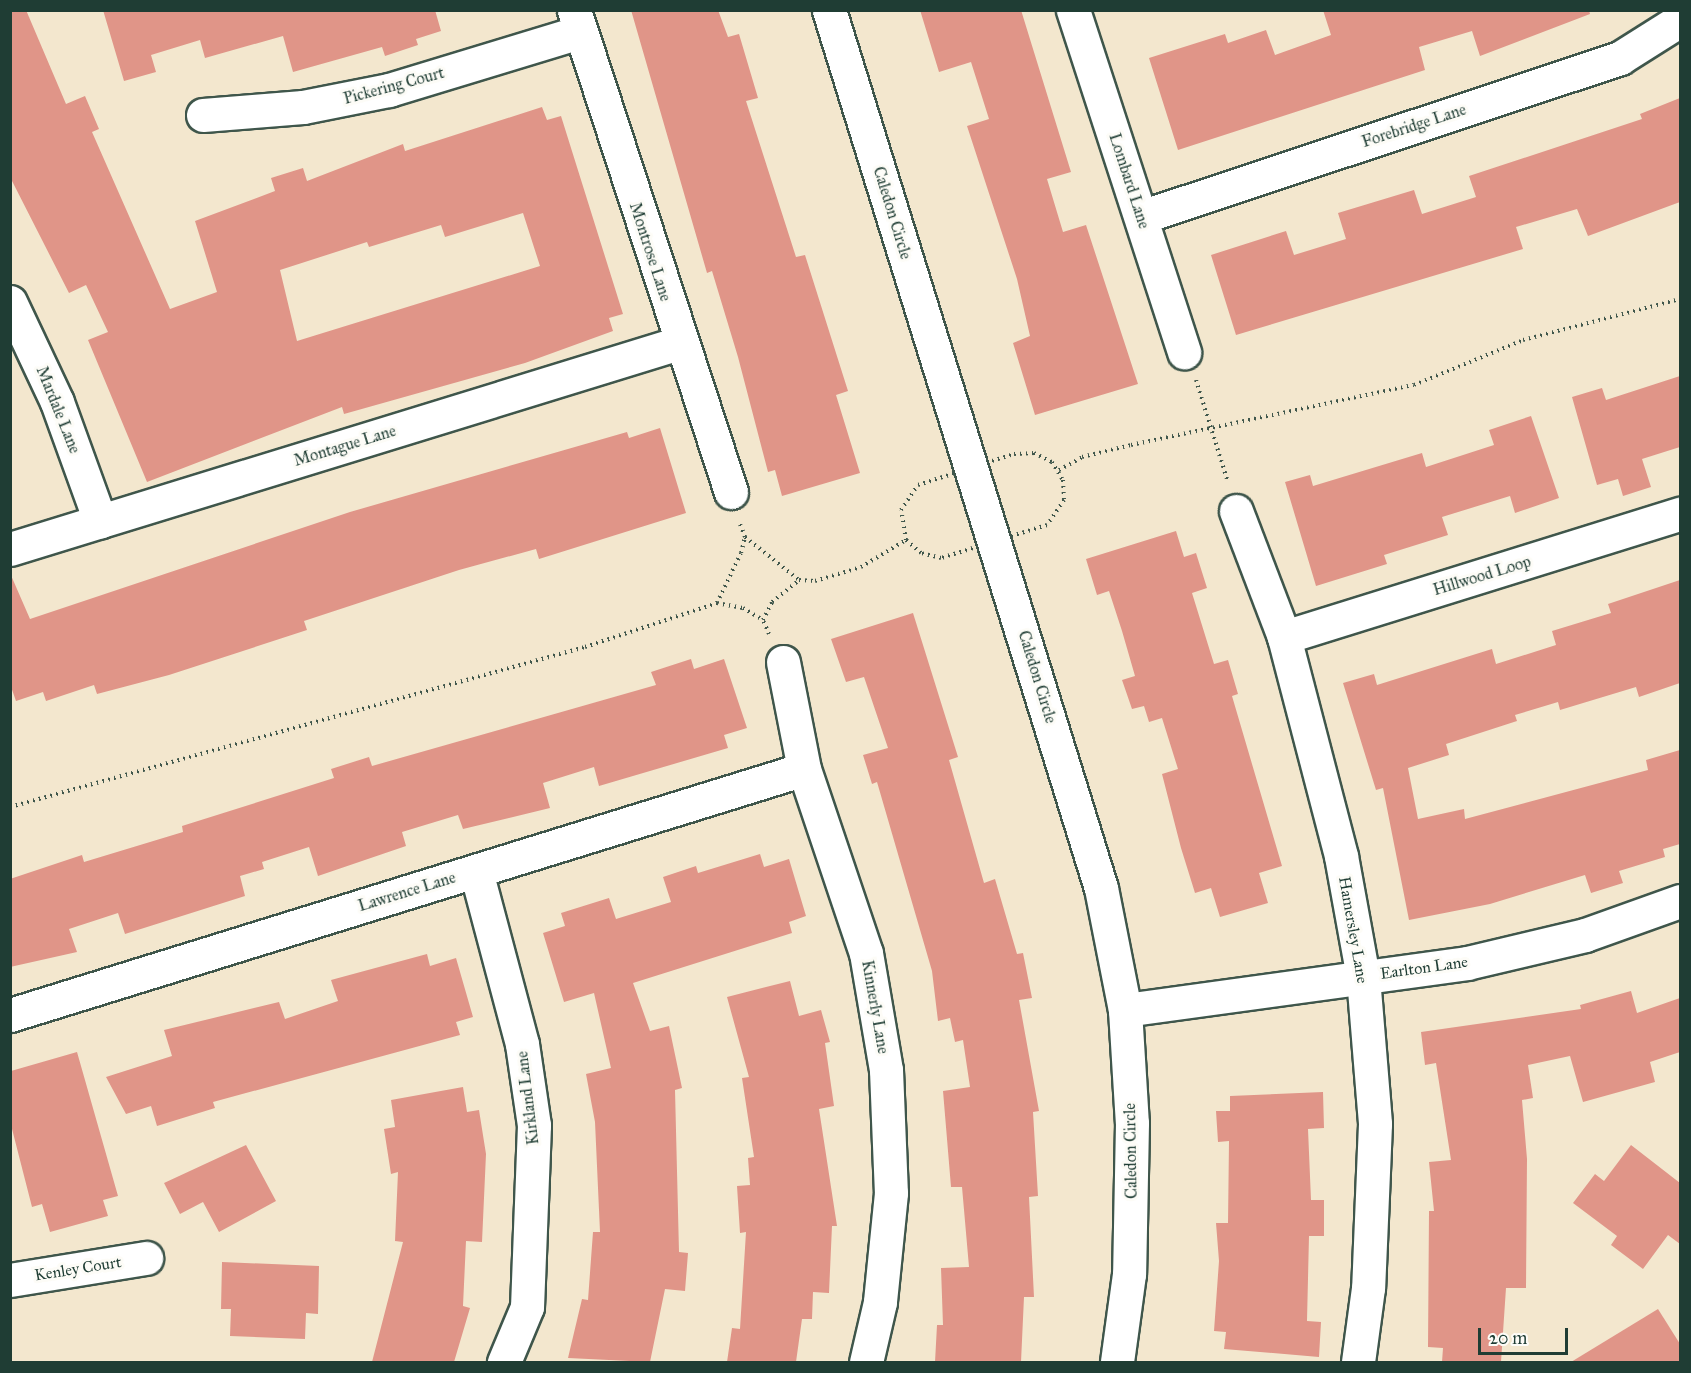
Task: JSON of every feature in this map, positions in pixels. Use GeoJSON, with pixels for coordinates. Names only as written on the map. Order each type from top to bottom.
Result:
{"type":"FeatureCollection","features":[{"type":"Feature","properties":{"kind":"street","name":"Caledon Circle"},"geometry":{"type":"LineString","coordinates":[[829,10],[1101,888],[1125,1010],[1132,1197],[1117,1362]]}},
{"type":"Feature","properties":{"kind":"street","name":"Lombard Lane"},"geometry":{"type":"LineString","coordinates":[[1073,10],[1184,352]]}},
{"type":"Feature","properties":{"kind":"street","name":"Forebridge Lane"},"geometry":{"type":"LineString","coordinates":[[1140,217],[1620,58],[1680,20]]}},
{"type":"Feature","properties":{"kind":"street","name":"Pickering Court"},"geometry":{"type":"LineString","coordinates":[[203,115],[303,107],[389,90],[577,21]]}},
{"type":"Feature","properties":{"kind":"street","name":"Montrose Lane"},"geometry":{"type":"LineString","coordinates":[[577,21],[679,343],[731,492]]}},
{"type":"Feature","properties":{"kind":"street","name":"Mardale Lane"},"geometry":{"type":"LineString","coordinates":[[10,302],[57,402],[100,521]]}},
{"type":"Feature","properties":{"kind":"street","name":"Montague Lane"},"geometry":{"type":"LineString","coordinates":[[10,549],[679,343]]}},
{"type":"Feature","properties":{"kind":"street","name":"Hamersley Lane"},"geometry":{"type":"LineString","coordinates":[[1236,512],[1284,637],[1341,856],[1363,977],[1375,1124],[1368,1288],[1358,1362]]}},
{"type":"Feature","properties":{"kind":"street","name":"Hillwood Loop"},"geometry":{"type":"LineString","coordinates":[[1284,637],[1680,514]]}},
{"type":"Feature","properties":{"kind":"street","name":"Kinnerly Lane"},"geometry":{"type":"LineString","coordinates":[[783,662],[804,769],[866,953],[886,1070],[891,1193],[880,1302],[866,1362]]}},
{"type":"Feature","properties":{"kind":"street","name":"Lawrence Lane"},"geometry":{"type":"LineString","coordinates":[[10,1015],[804,769]]}},
{"type":"Feature","properties":{"kind":"street","name":"Kirkland Lane"},"geometry":{"type":"LineString","coordinates":[[476,871],[522,1044],[534,1125],[527,1307],[504,1362]]}},
{"type":"Feature","properties":{"kind":"street","name":"Earlton Lane"},"geometry":{"type":"LineString","coordinates":[[1125,1010],[1467,963],[1585,935],[1680,901]]}},
{"type":"Feature","properties":{"kind":"street","name":"Kenley Court"},"geometry":{"type":"LineString","coordinates":[[10,1280],[146,1258]]}},
{"type":"Feature","properties":{"kind":"path"},"geometry":{"type":"LineString","coordinates":[[1059,470],[1082,458],[1414,385],[1523,340],[1680,299]]}},
{"type":"Feature","properties":{"kind":"path"},"geometry":{"type":"LineString","coordinates":[[1184,352],[1213,428],[1236,512]]}},
{"type":"Feature","properties":{"kind":"path"},"geometry":{"type":"LineString","coordinates":[[1024,452],[1044,456],[1059,470],[1064,500],[1054,518],[995,543],[941,558],[921,553],[906,540],[900,520],[910,492],[972,467],[1024,452]]}},
{"type":"Feature","properties":{"kind":"path"},"geometry":{"type":"LineString","coordinates":[[731,492],[745,537],[799,580]]}},
{"type":"Feature","properties":{"kind":"path"},"geometry":{"type":"LineString","coordinates":[[717,603],[745,537]]}},
{"type":"Feature","properties":{"kind":"path"},"geometry":{"type":"LineString","coordinates":[[763,620],[782,590],[799,580],[815,581],[861,567],[906,540]]}},
{"type":"Feature","properties":{"kind":"path"},"geometry":{"type":"LineString","coordinates":[[10,807],[585,646],[717,603],[743,608],[763,620],[783,662]]}},
{"type":"Feature","properties":{"kind":"building"},"geometry":{"type":"Polygon","coordinates":[[[10,10],[26,10],[66,104],[85,96],[99,129],[92,132],[170,309],[217,292],[195,221],[275,191],[271,178],[303,168],[307,181],[403,144],[405,151],[542,107],[547,120],[561,116],[623,314],[609,318],[613,331],[525,363],[344,414],[342,407],[147,482],[88,340],[108,332],[86,285],[69,293],[10,177],[10,10]],[[523,213],[445,237],[441,225],[369,247],[367,242],[280,270],[297,341],[540,266],[523,213]]]}},
{"type":"Feature","properties":{"kind":"building"},"geometry":{"type":"Polygon","coordinates":[[[103,10],[435,10],[441,31],[416,39],[418,45],[385,56],[382,47],[293,72],[283,36],[205,58],[200,40],[151,55],[156,72],[124,81],[103,10]]]}},
{"type":"Feature","properties":{"kind":"building"},"geometry":{"type":"Polygon","coordinates":[[[631,10],[718,10],[728,37],[739,34],[758,98],[746,101],[796,257],[805,255],[848,391],[836,395],[860,473],[782,496],[775,470],[768,472],[738,357],[712,271],[707,273],[631,10]]]}},
{"type":"Feature","properties":{"kind":"building"},"geometry":{"type":"Polygon","coordinates":[[[920,10],[1021,10],[1071,172],[1047,179],[1063,232],[1086,225],[1138,384],[1035,415],[1013,343],[1030,336],[1017,279],[967,126],[989,119],[971,62],[939,72],[920,10]]]}},
{"type":"Feature","properties":{"kind":"building"},"geometry":{"type":"Polygon","coordinates":[[[1323,10],[1589,10],[1590,14],[1480,56],[1472,31],[1419,47],[1425,70],[1178,150],[1149,58],[1225,34],[1228,43],[1266,30],[1275,55],[1331,35],[1323,10]]]}},
{"type":"Feature","properties":{"kind":"building"},"geometry":{"type":"Polygon","coordinates":[[[1680,98],[1680,202],[1588,236],[1577,209],[1516,227],[1523,249],[1236,335],[1211,255],[1286,231],[1294,255],[1346,239],[1338,213],[1414,190],[1422,214],[1476,197],[1469,176],[1642,119],[1640,114],[1680,98]]]}},
{"type":"Feature","properties":{"kind":"building"},"geometry":{"type":"Polygon","coordinates":[[[1680,376],[1680,447],[1642,459],[1651,487],[1623,496],[1618,479],[1597,485],[1572,397],[1602,388],[1606,400],[1680,376]]]}},
{"type":"Feature","properties":{"kind":"building"},"geometry":{"type":"Polygon","coordinates":[[[1531,416],[1559,498],[1515,513],[1510,496],[1442,517],[1448,535],[1384,555],[1387,564],[1316,586],[1285,482],[1310,475],[1313,486],[1422,453],[1426,467],[1494,445],[1489,430],[1531,416]]]}},
{"type":"Feature","properties":{"kind":"building"},"geometry":{"type":"Polygon","coordinates":[[[660,428],[686,513],[539,559],[536,549],[459,570],[304,621],[307,630],[169,675],[97,694],[94,685],[46,701],[43,692],[16,701],[10,684],[10,573],[30,619],[350,512],[627,432],[629,438],[660,428]]]}},
{"type":"Feature","properties":{"kind":"building"},"geometry":{"type":"Polygon","coordinates":[[[1176,531],[1184,557],[1196,553],[1207,588],[1192,593],[1214,664],[1228,660],[1238,694],[1232,696],[1282,866],[1259,873],[1268,903],[1220,917],[1211,888],[1195,893],[1181,848],[1162,774],[1178,769],[1162,718],[1149,722],[1144,706],[1132,709],[1122,680],[1135,676],[1122,631],[1109,591],[1097,595],[1086,559],[1176,531]]]}},
{"type":"Feature","properties":{"kind":"building"},"geometry":{"type":"Polygon","coordinates":[[[1680,580],[1680,683],[1639,697],[1636,687],[1560,710],[1558,702],[1515,715],[1517,721],[1446,744],[1449,755],[1408,768],[1418,819],[1464,809],[1465,819],[1648,770],[1646,760],[1680,750],[1680,844],[1663,849],[1665,857],[1619,871],[1623,883],[1591,893],[1585,875],[1490,904],[1409,920],[1383,788],[1376,790],[1343,683],[1374,674],[1377,685],[1492,649],[1496,664],[1556,645],[1552,631],[1611,613],[1608,604],[1680,580]]]}},
{"type":"Feature","properties":{"kind":"building"},"geometry":{"type":"Polygon","coordinates":[[[913,613],[958,757],[949,760],[984,883],[995,879],[1017,954],[1023,953],[1032,998],[1019,1000],[1039,1111],[1033,1112],[1038,1196],[1029,1197],[1034,1297],[1024,1297],[1021,1362],[935,1362],[937,1325],[943,1325],[941,1268],[969,1267],[962,1187],[951,1187],[943,1091],[970,1087],[963,1040],[955,1042],[950,1018],[938,1021],[932,971],[877,782],[872,784],[863,755],[888,748],[864,677],[846,682],[831,639],[913,613]]]}},
{"type":"Feature","properties":{"kind":"building"},"geometry":{"type":"Polygon","coordinates":[[[691,659],[694,669],[724,659],[747,728],[724,735],[728,748],[599,786],[594,767],[543,783],[550,808],[463,829],[458,815],[402,832],[406,846],[318,876],[309,847],[262,862],[264,869],[240,876],[245,896],[125,934],[118,913],[69,929],[77,952],[10,967],[10,879],[82,855],[84,862],[183,832],[182,826],[334,778],[331,769],[369,757],[372,766],[656,685],[651,672],[691,659]]]}},
{"type":"Feature","properties":{"kind":"building"},"geometry":{"type":"Polygon","coordinates":[[[760,854],[764,867],[789,859],[806,916],[789,922],[792,933],[633,983],[650,1031],[669,1026],[682,1088],[675,1090],[679,1252],[688,1253],[685,1291],[665,1289],[650,1362],[568,1358],[582,1299],[588,1300],[593,1232],[600,1232],[595,1122],[586,1074],[611,1068],[594,993],[564,1002],[543,933],[565,926],[561,913],[609,898],[616,919],[671,902],[663,877],[696,866],[698,873],[760,854]]]}},
{"type":"Feature","properties":{"kind":"building"},"geometry":{"type":"Polygon","coordinates":[[[427,954],[430,966],[456,958],[473,1017],[456,1022],[460,1035],[213,1102],[215,1108],[157,1126],[151,1106],[126,1114],[106,1077],[172,1056],[164,1030],[279,1002],[285,1019],[338,1001],[331,980],[427,954]]]}},
{"type":"Feature","properties":{"kind":"building"},"geometry":{"type":"Polygon","coordinates":[[[790,981],[799,1016],[821,1010],[830,1042],[825,1043],[834,1106],[819,1109],[837,1226],[832,1226],[829,1293],[813,1292],[812,1319],[802,1319],[796,1362],[727,1362],[732,1328],[740,1329],[746,1232],[740,1233],[737,1186],[750,1185],[748,1158],[754,1157],[742,1078],[749,1077],[727,997],[790,981]]]}},
{"type":"Feature","properties":{"kind":"building"},"geometry":{"type":"Polygon","coordinates":[[[1631,991],[1637,1013],[1680,998],[1680,1052],[1650,1062],[1655,1082],[1583,1102],[1570,1056],[1528,1065],[1533,1098],[1522,1100],[1527,1159],[1526,1288],[1506,1288],[1501,1362],[1442,1362],[1443,1348],[1428,1347],[1429,1211],[1434,1211],[1429,1162],[1451,1160],[1436,1063],[1425,1065],[1421,1032],[1581,1009],[1580,1005],[1631,991]]]}},
{"type":"Feature","properties":{"kind":"building"},"geometry":{"type":"Polygon","coordinates":[[[77,1052],[118,1196],[103,1200],[108,1216],[50,1232],[42,1204],[32,1207],[11,1125],[11,1071],[77,1052]]]}},
{"type":"Feature","properties":{"kind":"building"},"geometry":{"type":"Polygon","coordinates":[[[463,1087],[467,1112],[479,1110],[486,1154],[482,1242],[466,1241],[463,1306],[470,1308],[454,1362],[372,1362],[403,1242],[395,1241],[398,1172],[391,1174],[384,1129],[395,1127],[391,1100],[463,1087]]]}},
{"type":"Feature","properties":{"kind":"building"},"geometry":{"type":"Polygon","coordinates":[[[1323,1092],[1324,1128],[1308,1129],[1311,1200],[1324,1200],[1324,1236],[1309,1236],[1307,1321],[1321,1322],[1319,1357],[1224,1349],[1226,1332],[1214,1331],[1219,1261],[1216,1223],[1228,1223],[1229,1141],[1218,1142],[1216,1111],[1230,1111],[1230,1096],[1323,1092]]]}},
{"type":"Feature","properties":{"kind":"building"},"geometry":{"type":"Polygon","coordinates":[[[246,1145],[276,1201],[219,1232],[203,1202],[180,1214],[164,1183],[246,1145]]]}},
{"type":"Feature","properties":{"kind":"building"},"geometry":{"type":"Polygon","coordinates":[[[1631,1145],[1680,1183],[1680,1244],[1668,1235],[1643,1269],[1611,1245],[1617,1236],[1573,1203],[1595,1174],[1604,1181],[1631,1145]]]}},
{"type":"Feature","properties":{"kind":"building"},"geometry":{"type":"Polygon","coordinates":[[[222,1262],[319,1266],[318,1314],[306,1313],[305,1339],[230,1336],[231,1309],[221,1309],[222,1262]]]}},
{"type":"Feature","properties":{"kind":"building"},"geometry":{"type":"Polygon","coordinates":[[[1658,1309],[1680,1344],[1680,1362],[1571,1362],[1658,1309]]]}}]}
